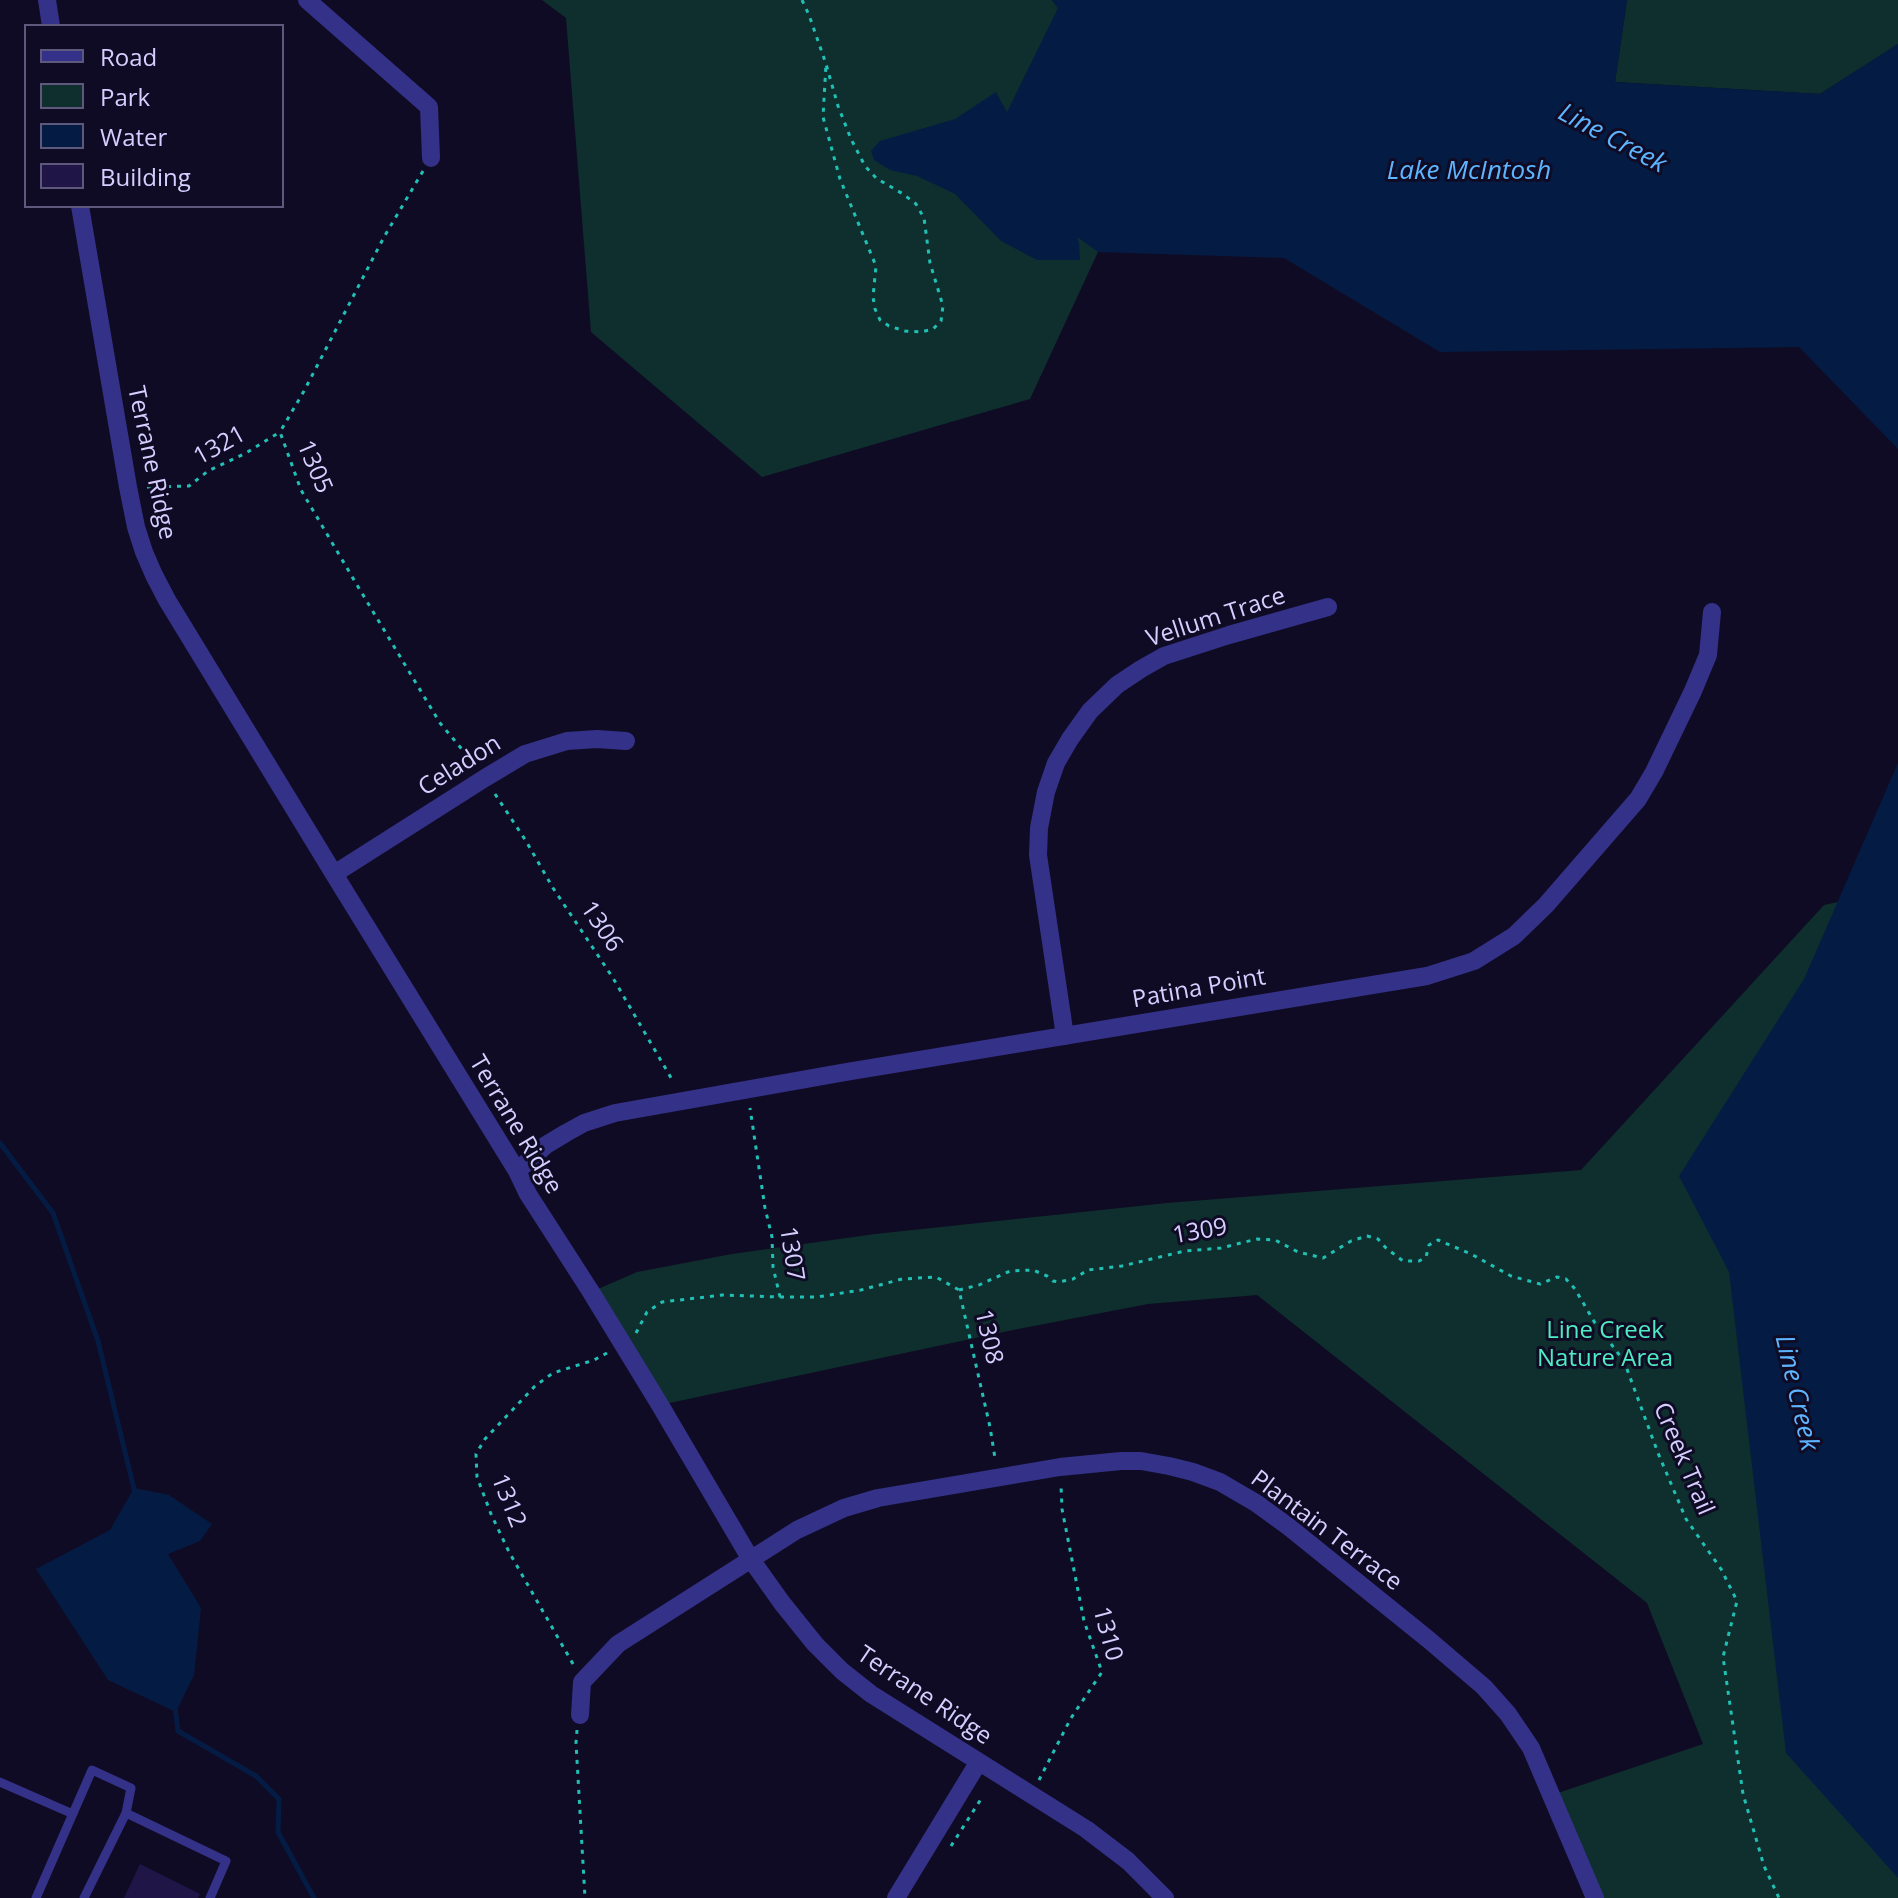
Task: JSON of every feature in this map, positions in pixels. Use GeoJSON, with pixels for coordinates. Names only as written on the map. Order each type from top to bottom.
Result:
{"type":"FeatureCollection","features":[{"type":"Feature","properties":{"kind":"street"},"geometry":{"type":"LineString","coordinates":[[47,0],[51,24]]}},
{"type":"Feature","properties":{"kind":"street"},"geometry":{"type":"LineString","coordinates":[[307,0],[429,107],[431,158]]}},
{"type":"Feature","properties":{"kind":"street","name":"Terrane Ridge"},"geometry":{"type":"LineString","coordinates":[[80,208],[128,487],[144,552],[160,588],[517,1171],[528,1194],[623,1344],[750,1558],[798,1624],[842,1671],[871,1694],[1086,1829],[1128,1861],[1165,1898]]}},
{"type":"Feature","properties":{"kind":"street","name":"Vellum Trace"},"geometry":{"type":"LineString","coordinates":[[1065,1036],[1038,842],[1046,792],[1056,763],[1070,739],[1090,711],[1117,685],[1164,656],[1328,607]]}},
{"type":"Feature","properties":{"kind":"street","name":"Patina Point"},"geometry":{"type":"LineString","coordinates":[[517,1171],[546,1145],[584,1123],[615,1113],[1427,976],[1474,961],[1514,936],[1546,905],[1638,799],[1654,772],[1708,655],[1712,612]]}},
{"type":"Feature","properties":{"kind":"street","name":"Celadon"},"geometry":{"type":"LineString","coordinates":[[334,874],[525,754],[567,741],[626,741]]}},
{"type":"Feature","properties":{"kind":"street","name":"Plantain Terrace"},"geometry":{"type":"LineString","coordinates":[[582,1682],[618,1644],[750,1558],[797,1530],[844,1508],[878,1498],[1060,1467],[1141,1461],[1193,1472],[1220,1482],[1256,1503],[1312,1546],[1473,1678],[1508,1714],[1531,1748],[1595,1898]]}},
{"type":"Feature","properties":{"kind":"street"},"geometry":{"type":"LineString","coordinates":[[580,1715],[582,1682]]}},
{"type":"Feature","properties":{"kind":"street"},"geometry":{"type":"LineString","coordinates":[[896,1898],[978,1763]]}},
{"type":"Feature","properties":{"kind":"lane"},"geometry":{"type":"LineString","coordinates":[[36,1898],[92,1770],[131,1788],[126,1813],[84,1898]]}},
{"type":"Feature","properties":{"kind":"lane"},"geometry":{"type":"LineString","coordinates":[[0,1782],[73,1814]]}},
{"type":"Feature","properties":{"kind":"lane"},"geometry":{"type":"LineString","coordinates":[[126,1813],[226,1861],[210,1898]]}},
{"type":"Feature","properties":{"kind":"path"},"geometry":{"type":"LineString","coordinates":[[802,0],[826,64],[838,106],[865,166],[876,178],[916,204],[924,218],[926,245],[943,306],[941,321],[933,329],[905,331],[889,326],[880,320],[875,309],[876,266],[840,179],[823,117],[826,64]]}},
{"type":"Feature","properties":{"kind":"path","name":"1305"},"geometry":{"type":"LineString","coordinates":[[431,158],[384,237],[280,432],[301,490],[357,585],[440,723],[485,778]]}},
{"type":"Feature","properties":{"kind":"path","name":"1321"},"geometry":{"type":"LineString","coordinates":[[128,487],[189,486],[208,471],[280,432]]}},
{"type":"Feature","properties":{"kind":"path","name":"1306"},"geometry":{"type":"LineString","coordinates":[[485,778],[613,978],[681,1100]]}},
{"type":"Feature","properties":{"kind":"path","name":"1307"},"geometry":{"type":"LineString","coordinates":[[623,1344],[634,1337],[647,1312],[662,1302],[723,1295],[780,1297],[748,1089]]}},
{"type":"Feature","properties":{"kind":"path","name":"1309"},"geometry":{"type":"LineString","coordinates":[[959,1290],[1010,1271],[1033,1270],[1059,1282],[1073,1279],[1088,1270],[1257,1239],[1275,1240],[1298,1252],[1323,1258],[1351,1241],[1367,1236],[1378,1239],[1403,1261],[1419,1261],[1426,1257],[1429,1245]]}},
{"type":"Feature","properties":{"kind":"path","name":"Creek Trail"},"geometry":{"type":"LineString","coordinates":[[1429,1245],[1438,1240],[1511,1276],[1540,1284],[1557,1277],[1566,1279],[1624,1361],[1686,1519],[1721,1569],[1737,1601],[1723,1657],[1743,1794],[1764,1866],[1779,1898]]}},
{"type":"Feature","properties":{"kind":"path","name":"1308"},"geometry":{"type":"LineString","coordinates":[[780,1297],[817,1297],[902,1279],[936,1277],[959,1290],[1000,1478]]}},
{"type":"Feature","properties":{"kind":"path","name":"1312"},"geometry":{"type":"LineString","coordinates":[[582,1682],[491,1514],[477,1477],[476,1454],[485,1439],[535,1386],[553,1373],[594,1360],[623,1344]]}},
{"type":"Feature","properties":{"kind":"path","name":"1310"},"geometry":{"type":"LineString","coordinates":[[1031,1794],[1071,1718],[1102,1672],[1081,1610],[1062,1509],[1060,1467]]}},
{"type":"Feature","properties":{"kind":"path"},"geometry":{"type":"LineString","coordinates":[[580,1715],[576,1743],[585,1898]]}},
{"type":"Feature","properties":{"kind":"green space"},"geometry":{"type":"Polygon","coordinates":[[[542,0],[1052,0],[1058,8],[1038,148],[1098,252],[1030,399],[762,477],[591,332],[566,18],[542,0]]]}},
{"type":"Feature","properties":{"kind":"green space"},"geometry":{"type":"Polygon","coordinates":[[[1627,0],[1898,0],[1898,44],[1820,94],[1615,82],[1627,0]]]}},
{"type":"Feature","properties":{"kind":"green space","name":"Line Creek Nature Area"},"geometry":{"type":"Polygon","coordinates":[[[1898,889],[1898,1898],[1595,1898],[1552,1795],[1703,1744],[1647,1603],[1257,1295],[1148,1304],[660,1405],[591,1292],[637,1272],[732,1254],[875,1234],[1167,1203],[1581,1170],[1824,905],[1898,889]]]}},
{"type":"Feature","properties":{"kind":"water","name":"Lake McIntosh"},"geometry":{"type":"Polygon","coordinates":[[[1052,0],[1627,0],[1615,82],[1820,94],[1898,44],[1898,449],[1799,347],[1440,352],[1284,258],[1098,252],[1077,237],[1080,260],[1037,260],[1001,241],[955,194],[917,176],[890,170],[874,160],[871,151],[880,141],[955,119],[996,92],[1007,112],[1058,8],[1052,0]]]}},
{"type":"Feature","properties":{"kind":"water","name":"Line Creek"},"geometry":{"type":"Polygon","coordinates":[[[1898,763],[1898,1878],[1786,1753],[1729,1272],[1679,1176],[1804,979],[1898,763]]]}},
{"type":"Feature","properties":{"kind":"water"},"geometry":{"type":"Polygon","coordinates":[[[134,1488],[169,1495],[212,1524],[200,1541],[168,1554],[201,1608],[194,1675],[176,1712],[108,1680],[36,1569],[110,1530],[134,1488]]]}},
{"type":"Feature","properties":{"kind":"building"},"geometry":{"type":"Polygon","coordinates":[[[140,1864],[200,1894],[198,1898],[124,1898],[140,1864]]]}},
{"type":"Feature","properties":{"kind":"waterway"},"geometry":{"type":"LineString","coordinates":[[0,1143],[53,1213],[98,1341],[135,1493]]}},
{"type":"Feature","properties":{"kind":"waterway"},"geometry":{"type":"LineString","coordinates":[[175,1707],[178,1731],[256,1776],[279,1799],[278,1832],[314,1898]]}}]}
